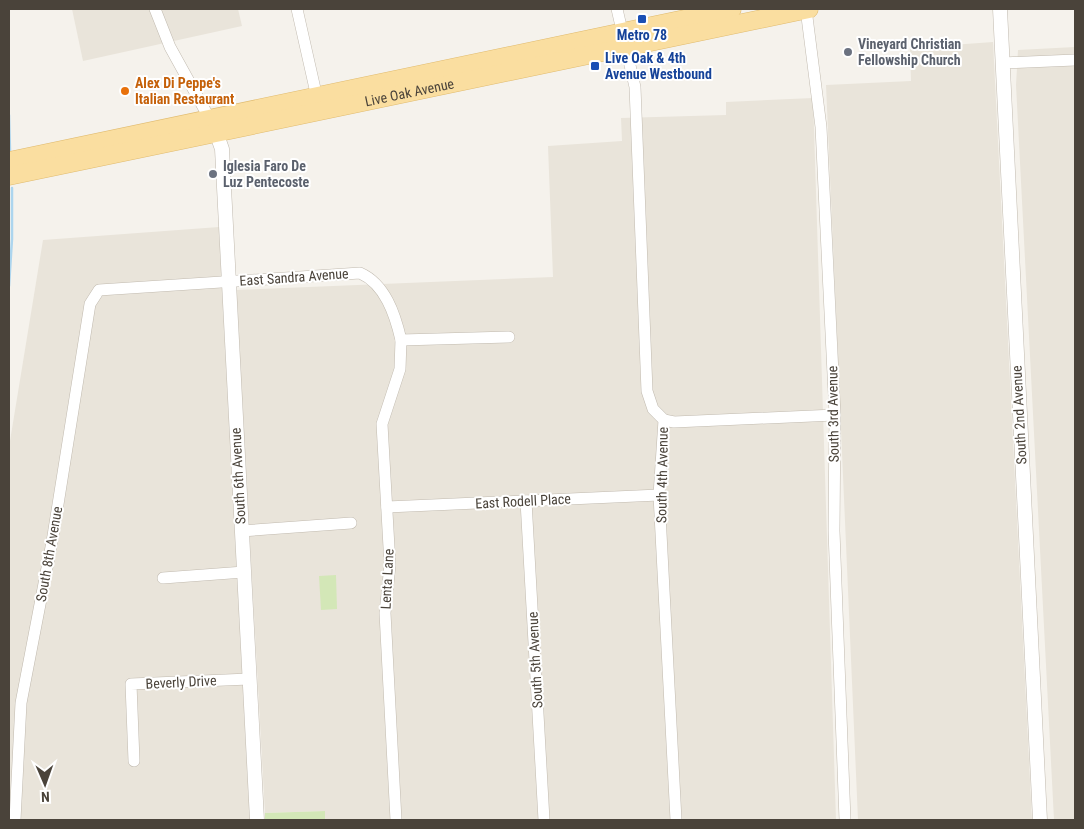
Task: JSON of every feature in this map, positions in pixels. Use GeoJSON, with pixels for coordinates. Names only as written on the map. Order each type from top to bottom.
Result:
{"type":"FeatureCollection","features":[{"type":"Feature","properties":{"kind":"main road","name":"Live Oak Avenue"},"geometry":{"type":"LineString","coordinates":[[623,39],[732,9]]}},
{"type":"Feature","properties":{"kind":"main road","name":"Live Oak Avenue"},"geometry":{"type":"LineString","coordinates":[[14,167],[623,39],[807,9]]}},
{"type":"Feature","properties":{"kind":"street"},"geometry":{"type":"LineString","coordinates":[[154,9],[170,46],[213,125]]}},
{"type":"Feature","properties":{"kind":"street"},"geometry":{"type":"LineString","coordinates":[[297,9],[318,103]]}},
{"type":"Feature","properties":{"kind":"street","name":"South 4th Avenue"},"geometry":{"type":"LineString","coordinates":[[617,9],[635,87],[647,391],[653,409],[664,420],[659,495],[676,820]]}},
{"type":"Feature","properties":{"kind":"street","name":"South 3rd Avenue"},"geometry":{"type":"LineString","coordinates":[[807,9],[821,127],[835,414],[834,531],[845,820]]}},
{"type":"Feature","properties":{"kind":"street","name":"South 2nd Avenue"},"geometry":{"type":"LineString","coordinates":[[1000,9],[1040,820]]}},
{"type":"Feature","properties":{"kind":"street"},"geometry":{"type":"LineString","coordinates":[[1003,62],[1075,60]]}},
{"type":"Feature","properties":{"kind":"street","name":"South 6th Avenue"},"geometry":{"type":"LineString","coordinates":[[213,125],[222,144],[257,820]]}},
{"type":"Feature","properties":{"kind":"street","name":"East Sandra Avenue"},"geometry":{"type":"LineString","coordinates":[[99,290],[360,273],[373,279],[394,314],[401,340]]}},
{"type":"Feature","properties":{"kind":"street","name":"South 8th Avenue"},"geometry":{"type":"LineString","coordinates":[[15,820],[21,703],[52,542],[90,304],[99,290]]}},
{"type":"Feature","properties":{"kind":"street"},"geometry":{"type":"LineString","coordinates":[[401,340],[509,337]]}},
{"type":"Feature","properties":{"kind":"street","name":"Lenta Lane"},"geometry":{"type":"LineString","coordinates":[[396,820],[385,613],[390,565],[382,424],[400,370],[401,340]]}},
{"type":"Feature","properties":{"kind":"street"},"geometry":{"type":"LineString","coordinates":[[664,420],[674,422],[835,414]]}},
{"type":"Feature","properties":{"kind":"street","name":"East Rodell Place"},"geometry":{"type":"LineString","coordinates":[[387,507],[659,495]]}},
{"type":"Feature","properties":{"kind":"street","name":"South 5th Avenue"},"geometry":{"type":"LineString","coordinates":[[526,501],[544,820]]}},
{"type":"Feature","properties":{"kind":"street"},"geometry":{"type":"LineString","coordinates":[[241,531],[351,524]]}},
{"type":"Feature","properties":{"kind":"street"},"geometry":{"type":"LineString","coordinates":[[164,578],[244,572]]}},
{"type":"Feature","properties":{"kind":"street","name":"Beverly Drive"},"geometry":{"type":"LineString","coordinates":[[134,761],[131,684],[249,679]]}},
{"type":"Feature","properties":{"kind":"shaded area"},"geometry":{"type":"Polygon","coordinates":[[[72,9],[238,9],[242,26],[83,61],[72,9]]]}},
{"type":"Feature","properties":{"kind":"shaded area"},"geometry":{"type":"Polygon","coordinates":[[[993,42],[1032,820],[858,820],[826,85],[911,81],[910,48],[993,42]]]}},
{"type":"Feature","properties":{"kind":"shaded area"},"geometry":{"type":"Polygon","coordinates":[[[1075,47],[1075,820],[1054,820],[1016,85],[1018,50],[1075,47]]]}},
{"type":"Feature","properties":{"kind":"shaded area"},"geometry":{"type":"Polygon","coordinates":[[[813,98],[836,820],[325,820],[324,811],[265,813],[236,290],[553,277],[548,146],[622,141],[621,118],[726,115],[726,102],[813,98]]]}},
{"type":"Feature","properties":{"kind":"shaded area"},"geometry":{"type":"Polygon","coordinates":[[[219,227],[250,820],[9,820],[9,447],[43,240],[219,227]]]}},
{"type":"Feature","properties":{"kind":"green space"},"geometry":{"type":"Polygon","coordinates":[[[336,575],[337,609],[321,610],[319,576],[336,575]]]}},
{"type":"Feature","properties":{"kind":"green space"},"geometry":{"type":"Polygon","coordinates":[[[325,811],[325,820],[265,820],[265,813],[325,811]]]}},
{"type":"Feature","properties":{"kind":"waterway"},"geometry":{"type":"LineString","coordinates":[[9,115],[10,151]]}},
{"type":"Feature","properties":{"kind":"waterway"},"geometry":{"type":"LineString","coordinates":[[9,286],[12,239],[12,188]]}},
{"type":"Feature","properties":{"kind":"place","name":"Metro 78"},"geometry":{"type":"Point","coordinates":[642,19]}},
{"type":"Feature","properties":{"kind":"place","name":"Vineyard Christian Fellowship Church"},"geometry":{"type":"Point","coordinates":[848,52]}},
{"type":"Feature","properties":{"kind":"place","name":"Live Oak & 4th Avenue Westbound"},"geometry":{"type":"Point","coordinates":[595,66]}},
{"type":"Feature","properties":{"kind":"place","name":"Alex Di Peppe's Italian Restaurant"},"geometry":{"type":"Point","coordinates":[125,91]}},
{"type":"Feature","properties":{"kind":"place","name":"Iglesia Faro De Luz Pentecoste"},"geometry":{"type":"Point","coordinates":[213,174]}}]}
